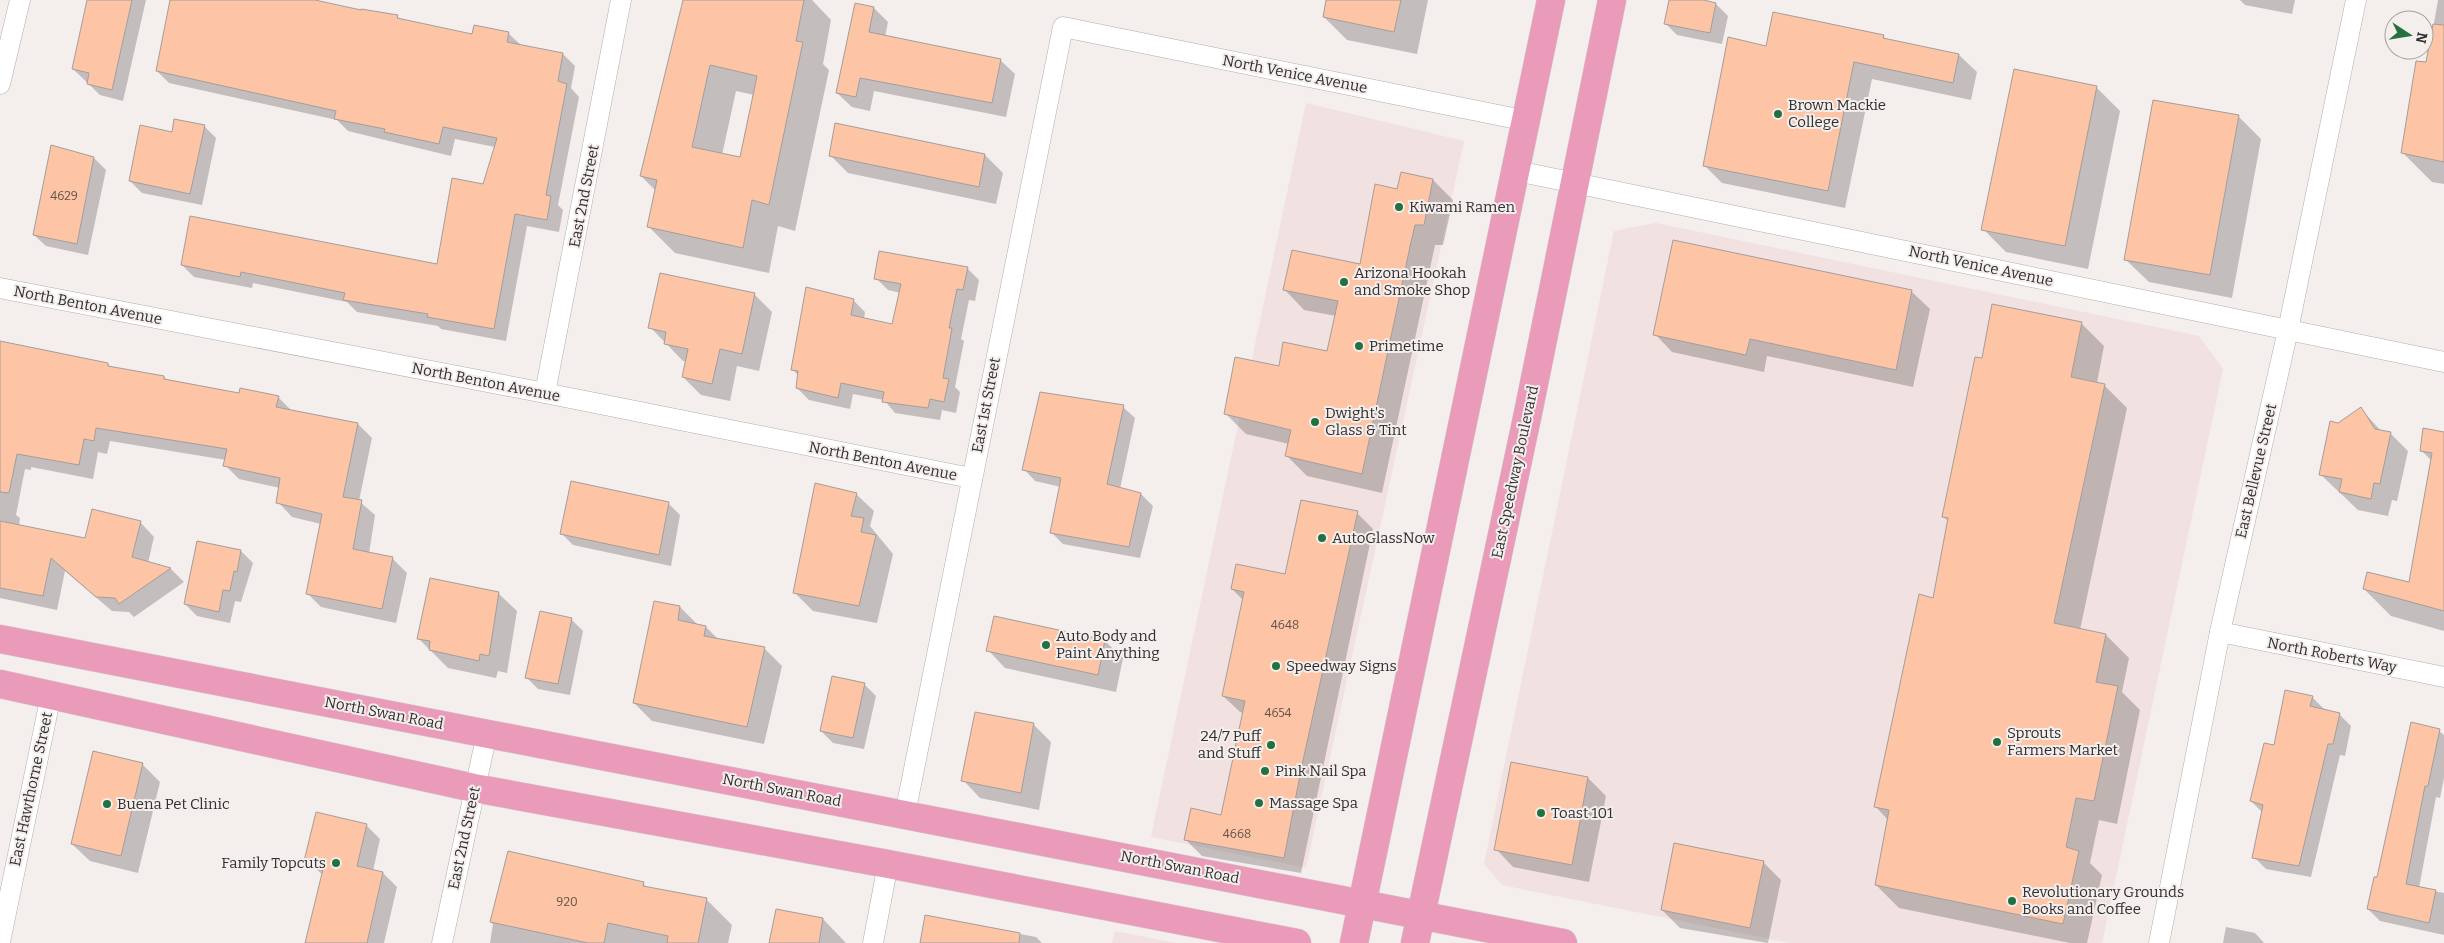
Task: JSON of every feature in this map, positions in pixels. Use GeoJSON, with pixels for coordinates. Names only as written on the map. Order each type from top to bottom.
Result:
{"type":"FeatureCollection","features":[{"type":"Feature","properties":{"kind":"main road"},"geometry":{"type":"LineString","coordinates":[[1354,943],[1364,903],[1552,0]]}},
{"type":"Feature","properties":{"kind":"main road","name":"East Speedway Boulevard"},"geometry":{"type":"LineString","coordinates":[[1415,943],[1612,0]]}},
{"type":"Feature","properties":{"kind":"main road","name":"North Swan Road"},"geometry":{"type":"LineString","coordinates":[[0,639],[1564,943]]}},
{"type":"Feature","properties":{"kind":"main road"},"geometry":{"type":"LineString","coordinates":[[0,684],[474,788],[888,864],[1297,943]]}},
{"type":"Feature","properties":{"kind":"street"},"geometry":{"type":"LineString","coordinates":[[0,84],[20,0]]}},
{"type":"Feature","properties":{"kind":"street","name":"East Bellevue Street"},"geometry":{"type":"LineString","coordinates":[[2159,943],[2220,632],[2288,330],[2356,0]]}},
{"type":"Feature","properties":{"kind":"street","name":"East 2nd Street"},"geometry":{"type":"LineString","coordinates":[[545,393],[616,1]]}},
{"type":"Feature","properties":{"kind":"street","name":"North Venice Avenue"},"geometry":{"type":"LineString","coordinates":[[1063,27],[1527,120]]}},
{"type":"Feature","properties":{"kind":"street","name":"East 1st Street"},"geometry":{"type":"LineString","coordinates":[[905,814],[1063,27]]}},
{"type":"Feature","properties":{"kind":"street","name":"North Venice Avenue"},"geometry":{"type":"LineString","coordinates":[[1517,171],[2444,362]]}},
{"type":"Feature","properties":{"kind":"street","name":"North Benton Avenue"},"geometry":{"type":"LineString","coordinates":[[0,288],[545,393],[971,478]]}},
{"type":"Feature","properties":{"kind":"street","name":"North Roberts Way"},"geometry":{"type":"LineString","coordinates":[[2220,632],[2444,677]]}},
{"type":"Feature","properties":{"kind":"street","name":"East Hawthorne Street"},"geometry":{"type":"LineString","coordinates":[[0,942],[51,695]]}},
{"type":"Feature","properties":{"kind":"street","name":"East 2nd Street"},"geometry":{"type":"LineString","coordinates":[[442,943],[487,733]]}},
{"type":"Feature","properties":{"kind":"street"},"geometry":{"type":"LineString","coordinates":[[872,943],[888,864]]}},
{"type":"Feature","properties":{"kind":"shaded area"},"geometry":{"type":"Polygon","coordinates":[[[1306,103],[1464,141],[1306,868],[1151,837],[1306,103]]]}},
{"type":"Feature","properties":{"kind":"shaded area"},"geometry":{"type":"Polygon","coordinates":[[[1656,223],[2199,336],[2223,369],[2102,943],[1790,943],[1502,885],[1484,864],[1614,231],[1656,223]]]}},
{"type":"Feature","properties":{"kind":"shaded area"},"geometry":{"type":"Polygon","coordinates":[[[1115,931],[1176,943],[1112,943],[1115,931]]]}},
{"type":"Feature","properties":{"kind":"building"},"geometry":{"type":"Polygon","coordinates":[[[87,0],[132,0],[112,90],[87,84],[89,73],[72,69],[87,0]]]}},
{"type":"Feature","properties":{"kind":"building"},"geometry":{"type":"Polygon","coordinates":[[[170,0],[315,0],[361,10],[398,15],[397,18],[472,34],[474,25],[509,32],[507,42],[563,53],[558,81],[567,84],[546,195],[551,196],[547,220],[515,214],[494,329],[427,317],[428,314],[343,300],[345,293],[241,272],[240,277],[181,265],[190,216],[437,264],[452,178],[483,184],[497,138],[443,127],[439,144],[384,132],[385,129],[334,119],[336,111],[156,71],[170,0]]]}},
{"type":"Feature","properties":{"kind":"building"},"geometry":{"type":"Polygon","coordinates":[[[683,0],[804,0],[796,41],[803,42],[769,205],[752,200],[743,248],[647,227],[657,180],[640,176],[683,0]],[[710,65],[692,147],[740,157],[757,76],[710,65]]]}},
{"type":"Feature","properties":{"kind":"building"},"geometry":{"type":"Polygon","coordinates":[[[1326,0],[1401,0],[1394,32],[1323,17],[1326,0]]]}},
{"type":"Feature","properties":{"kind":"building"},"geometry":{"type":"Polygon","coordinates":[[[1669,0],[1704,0],[1716,3],[1710,33],[1664,24],[1669,0]]]}},
{"type":"Feature","properties":{"kind":"building"},"geometry":{"type":"Polygon","coordinates":[[[855,3],[874,7],[869,32],[1001,59],[992,103],[860,78],[856,97],[836,93],[855,3]]]}},
{"type":"Feature","properties":{"kind":"building","name":"Brown Mackie College"},"geometry":{"type":"Polygon","coordinates":[[[1773,12],[1884,35],[1883,38],[1959,54],[1953,83],[1854,62],[1828,191],[1703,166],[1728,37],[1766,46],[1773,12]]]}},
{"type":"Feature","properties":{"kind":"building"},"geometry":{"type":"Polygon","coordinates":[[[2434,24],[2444,25],[2444,162],[2401,153],[2416,61],[2426,62],[2426,60],[2434,60],[2434,24]]]}},
{"type":"Feature","properties":{"kind":"building"},"geometry":{"type":"Polygon","coordinates":[[[2014,69],[2097,86],[2065,246],[1981,230],[2014,69]]]}},
{"type":"Feature","properties":{"kind":"building"},"geometry":{"type":"Polygon","coordinates":[[[2153,100],[2239,115],[2210,275],[2124,260],[2153,100]]]}},
{"type":"Feature","properties":{"kind":"building"},"geometry":{"type":"Polygon","coordinates":[[[174,119],[205,125],[190,194],[129,181],[140,125],[172,132],[174,119]]]}},
{"type":"Feature","properties":{"kind":"building"},"geometry":{"type":"Polygon","coordinates":[[[835,123],[985,154],[979,187],[829,156],[835,123]]]}},
{"type":"Feature","properties":{"kind":"building"},"geometry":{"type":"Polygon","coordinates":[[[51,145],[94,157],[77,244],[33,235],[51,145]]]}},
{"type":"Feature","properties":{"kind":"building"},"geometry":{"type":"Polygon","coordinates":[[[1401,172],[1433,179],[1424,225],[1415,225],[1362,474],[1285,456],[1291,430],[1224,414],[1235,357],[1279,366],[1283,342],[1327,351],[1338,301],[1283,290],[1292,250],[1360,264],[1375,184],[1397,189],[1401,172]]]}},
{"type":"Feature","properties":{"kind":"building"},"geometry":{"type":"Polygon","coordinates":[[[1673,240],[1912,290],[1896,370],[1750,339],[1746,355],[1653,335],[1673,240]]]}},
{"type":"Feature","properties":{"kind":"building"},"geometry":{"type":"Polygon","coordinates":[[[879,251],[968,267],[963,290],[957,289],[949,328],[952,328],[943,378],[949,379],[944,402],[930,399],[928,408],[882,402],[884,392],[841,383],[838,398],[796,388],[798,371],[791,370],[806,287],[854,299],[851,315],[892,324],[901,284],[874,279],[879,251]]]}},
{"type":"Feature","properties":{"kind":"building"},"geometry":{"type":"Polygon","coordinates":[[[660,273],[755,293],[742,354],[720,349],[712,384],[682,377],[688,349],[664,344],[666,332],[648,328],[660,273]]]}},
{"type":"Feature","properties":{"kind":"building"},"geometry":{"type":"Polygon","coordinates":[[[1992,304],[2082,322],[2071,377],[2105,384],[2054,623],[2106,634],[2096,682],[2118,686],[2094,801],[2076,798],[2066,847],[2079,851],[2063,924],[1875,885],[1889,810],[1874,807],[1919,594],[1933,598],[1948,518],[1942,517],[1975,357],[1982,358],[1992,304]]]}},
{"type":"Feature","properties":{"kind":"building"},"geometry":{"type":"Polygon","coordinates":[[[0,341],[108,363],[108,366],[164,376],[164,379],[239,393],[240,388],[279,396],[276,407],[358,423],[343,497],[362,500],[353,549],[393,557],[382,609],[306,594],[322,514],[276,503],[280,478],[223,466],[227,449],[96,428],[94,441],[84,439],[79,465],[17,454],[9,493],[0,492],[0,341]]]}},
{"type":"Feature","properties":{"kind":"building"},"geometry":{"type":"Polygon","coordinates":[[[1040,392],[1124,405],[1107,484],[1141,493],[1129,547],[1050,533],[1061,478],[1022,470],[1040,392]]]}},
{"type":"Feature","properties":{"kind":"building"},"geometry":{"type":"Polygon","coordinates":[[[2361,407],[2375,429],[2391,432],[2380,484],[2374,483],[2371,499],[2339,492],[2342,479],[2319,475],[2330,421],[2338,423],[2361,407]]]}},
{"type":"Feature","properties":{"kind":"building"},"geometry":{"type":"Polygon","coordinates":[[[2423,428],[2444,432],[2444,611],[2363,589],[2367,572],[2409,582],[2432,453],[2420,451],[2423,428]]]}},
{"type":"Feature","properties":{"kind":"building"},"geometry":{"type":"Polygon","coordinates":[[[571,481],[669,502],[659,555],[560,534],[571,481]]]}},
{"type":"Feature","properties":{"kind":"building"},"geometry":{"type":"Polygon","coordinates":[[[815,483],[857,493],[851,516],[864,518],[861,532],[876,535],[859,606],[793,593],[815,483]]]}},
{"type":"Feature","properties":{"kind":"building"},"geometry":{"type":"Polygon","coordinates":[[[1301,500],[1358,511],[1302,765],[1284,858],[1184,840],[1191,808],[1221,815],[1245,701],[1222,696],[1244,592],[1231,589],[1236,564],[1285,574],[1301,500]]]}},
{"type":"Feature","properties":{"kind":"building"},"geometry":{"type":"Polygon","coordinates":[[[92,509],[141,521],[132,557],[171,568],[119,604],[115,598],[96,597],[51,558],[43,596],[0,588],[0,521],[85,538],[92,509]]]}},
{"type":"Feature","properties":{"kind":"building"},"geometry":{"type":"Polygon","coordinates":[[[197,541],[241,550],[237,572],[234,571],[230,591],[223,590],[219,612],[184,604],[197,541]]]}},
{"type":"Feature","properties":{"kind":"building"},"geometry":{"type":"Polygon","coordinates":[[[430,578],[499,592],[489,656],[480,654],[479,661],[429,650],[430,641],[417,639],[430,578]]]}},
{"type":"Feature","properties":{"kind":"building"},"geometry":{"type":"Polygon","coordinates":[[[654,601],[680,606],[678,620],[706,626],[704,636],[765,647],[747,727],[633,703],[654,601]]]}},
{"type":"Feature","properties":{"kind":"building"},"geometry":{"type":"Polygon","coordinates":[[[540,611],[572,618],[558,684],[525,678],[540,611]]]}},
{"type":"Feature","properties":{"kind":"building","name":"Auto Body and Paint Anything"},"geometry":{"type":"Polygon","coordinates":[[[994,616],[1105,640],[1098,675],[986,651],[994,616]]]}},
{"type":"Feature","properties":{"kind":"building"},"geometry":{"type":"Polygon","coordinates":[[[832,676],[865,683],[853,738],[820,731],[832,676]]]}},
{"type":"Feature","properties":{"kind":"building"},"geometry":{"type":"Polygon","coordinates":[[[2285,690],[2313,696],[2310,706],[2340,713],[2333,744],[2328,744],[2299,866],[2252,858],[2263,805],[2250,801],[2264,743],[2274,745],[2285,690]]]}},
{"type":"Feature","properties":{"kind":"building"},"geometry":{"type":"Polygon","coordinates":[[[975,712],[1034,723],[1021,793],[961,781],[975,712]]]}},
{"type":"Feature","properties":{"kind":"building"},"geometry":{"type":"Polygon","coordinates":[[[2411,722],[2440,729],[2428,786],[2425,786],[2406,884],[2436,890],[2429,923],[2367,909],[2374,877],[2377,877],[2411,722]]]}},
{"type":"Feature","properties":{"kind":"building","name":"Buena Pet Clinic"},"geometry":{"type":"Polygon","coordinates":[[[93,751],[143,763],[121,856],[71,844],[93,751]]]}},
{"type":"Feature","properties":{"kind":"building","name":"Toast 101"},"geometry":{"type":"Polygon","coordinates":[[[1511,762],[1588,777],[1572,865],[1494,850],[1511,762]]]}},
{"type":"Feature","properties":{"kind":"building","name":"Family Topcuts"},"geometry":{"type":"Polygon","coordinates":[[[316,812],[367,824],[357,866],[383,872],[367,943],[305,943],[324,865],[304,861],[316,812]]]}},
{"type":"Feature","properties":{"kind":"building"},"geometry":{"type":"Polygon","coordinates":[[[1674,843],[1764,861],[1750,928],[1661,910],[1674,843]]]}},
{"type":"Feature","properties":{"kind":"building"},"geometry":{"type":"Polygon","coordinates":[[[508,851],[644,882],[643,886],[707,898],[698,943],[667,943],[668,936],[608,923],[604,943],[588,943],[490,922],[508,851]]]}},
{"type":"Feature","properties":{"kind":"building"},"geometry":{"type":"Polygon","coordinates":[[[776,909],[823,918],[819,943],[769,943],[776,909]]]}},
{"type":"Feature","properties":{"kind":"building"},"geometry":{"type":"Polygon","coordinates":[[[925,915],[1020,933],[1019,943],[920,943],[925,915]]]}},
{"type":"Feature","properties":{"kind":"place","name":"Brown Mackie College"},"geometry":{"type":"Point","coordinates":[1778,114]}},
{"type":"Feature","properties":{"kind":"place","name":"Kiwami Ramen"},"geometry":{"type":"Point","coordinates":[1399,207]}},
{"type":"Feature","properties":{"kind":"place","name":"Arizona Hookah and Smoke Shop"},"geometry":{"type":"Point","coordinates":[1344,282]}},
{"type":"Feature","properties":{"kind":"place","name":"Primetime"},"geometry":{"type":"Point","coordinates":[1359,346]}},
{"type":"Feature","properties":{"kind":"place","name":"Dwight's Glass & Tint"},"geometry":{"type":"Point","coordinates":[1315,422]}},
{"type":"Feature","properties":{"kind":"place","name":"AutoGlassNow"},"geometry":{"type":"Point","coordinates":[1322,538]}},
{"type":"Feature","properties":{"kind":"place","name":"Auto Body and Paint Anything"},"geometry":{"type":"Point","coordinates":[1046,645]}},
{"type":"Feature","properties":{"kind":"place","name":"Speedway Signs"},"geometry":{"type":"Point","coordinates":[1276,666]}},
{"type":"Feature","properties":{"kind":"place","name":"Sprouts Farmers Market"},"geometry":{"type":"Point","coordinates":[1997,742]}},
{"type":"Feature","properties":{"kind":"place","name":"24/7 Puff and Stuff"},"geometry":{"type":"Point","coordinates":[1271,745]}},
{"type":"Feature","properties":{"kind":"place","name":"Pink Nail Spa"},"geometry":{"type":"Point","coordinates":[1265,771]}},
{"type":"Feature","properties":{"kind":"place","name":"Massage Spa"},"geometry":{"type":"Point","coordinates":[1259,803]}},
{"type":"Feature","properties":{"kind":"place","name":"Buena Pet Clinic"},"geometry":{"type":"Point","coordinates":[107,804]}},
{"type":"Feature","properties":{"kind":"place","name":"Toast 101"},"geometry":{"type":"Point","coordinates":[1541,813]}},
{"type":"Feature","properties":{"kind":"place","name":"Family Topcuts"},"geometry":{"type":"Point","coordinates":[336,863]}},
{"type":"Feature","properties":{"kind":"place","name":"Revolutionary Grounds Books and Coffee"},"geometry":{"type":"Point","coordinates":[2012,901]}}]}
